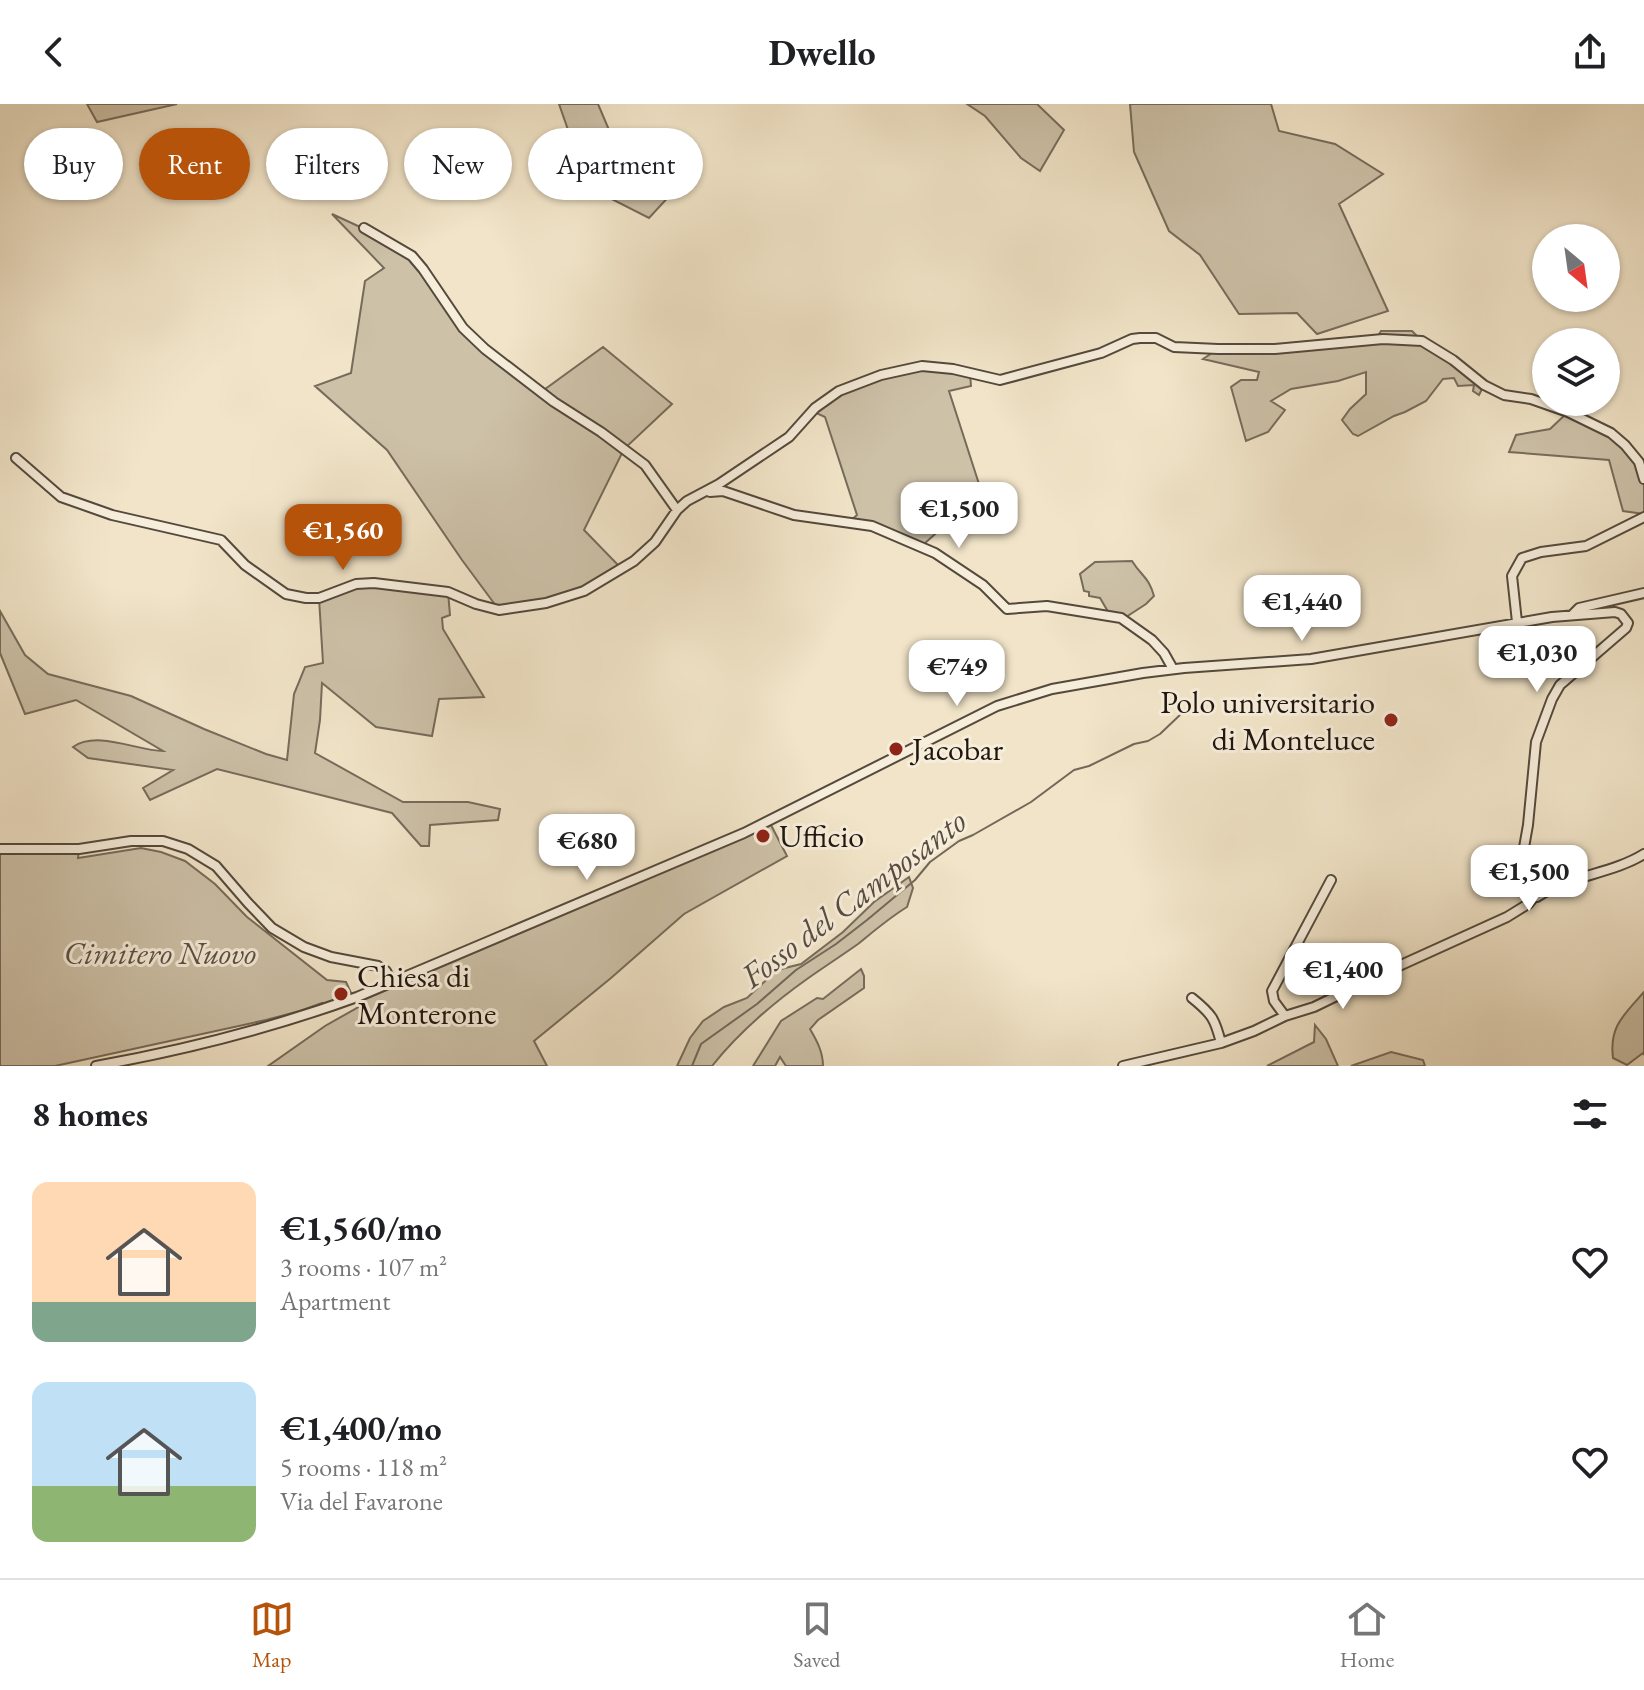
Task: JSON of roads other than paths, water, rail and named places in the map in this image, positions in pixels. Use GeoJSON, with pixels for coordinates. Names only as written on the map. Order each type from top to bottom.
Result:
{"type":"FeatureCollection","features":[{"type":"Feature","properties":{"kind":"street"},"geometry":{"type":"LineString","coordinates":[[364,228],[412,256],[463,328],[485,349],[554,402],[645,465],[677,510]]}},
{"type":"Feature","properties":{"kind":"street"},"geometry":{"type":"LineString","coordinates":[[16,458],[61,497],[112,515],[221,540],[245,565],[286,594],[319,598],[356,584],[374,583],[448,592],[499,610],[546,603],[584,591],[634,561],[655,542],[687,501],[719,484],[789,437],[815,408],[839,391],[881,375],[922,366],[953,369],[1000,380],[1101,353],[1132,339],[1156,338],[1174,347],[1218,349],[1275,349],[1383,339],[1422,341],[1453,360],[1484,385],[1504,395],[1531,399],[1568,412],[1611,433],[1639,462],[1644,479]]}},
{"type":"Feature","properties":{"kind":"street"},"geometry":{"type":"LineString","coordinates":[[705,492],[723,491],[794,515],[872,526],[935,553],[983,585],[1007,609],[1047,606],[1121,618],[1152,640],[1173,669]]}},
{"type":"Feature","properties":{"kind":"street"},"geometry":{"type":"LineString","coordinates":[[1517,622],[1512,576],[1522,558],[1586,546],[1644,517]]}},
{"type":"Feature","properties":{"kind":"street"},"geometry":{"type":"LineString","coordinates":[[1572,615],[1579,608],[1644,593]]}},
{"type":"Feature","properties":{"kind":"street"},"geometry":{"type":"LineString","coordinates":[[96,1066],[161,1054],[293,1019],[392,982],[744,833],[997,706],[1052,689],[1173,669],[1311,659],[1517,622],[1615,612],[1628,623],[1626,628],[1560,685],[1536,742],[1524,849],[1526,869],[1536,889]]}},
{"type":"Feature","properties":{"kind":"street"},"geometry":{"type":"LineString","coordinates":[[0,849],[79,849],[131,841],[163,841],[188,849],[216,866],[272,928],[304,947],[331,957],[378,966],[386,971],[392,982]]}},
{"type":"Feature","properties":{"kind":"street"},"geometry":{"type":"LineString","coordinates":[[1123,1066],[1221,1043],[1314,1007],[1494,924],[1528,904],[1536,889],[1644,854]]}},
{"type":"Feature","properties":{"kind":"street"},"geometry":{"type":"LineString","coordinates":[[1285,1016],[1274,1001],[1272,991],[1331,880]]}},
{"type":"Feature","properties":{"kind":"street"},"geometry":{"type":"LineString","coordinates":[[1192,998],[1204,1007],[1215,1022],[1221,1043]]}},
{"type":"Feature","properties":{"kind":"waterway","name":"Fosso del Camposanto"},"geometry":{"type":"LineString","coordinates":[[692,1066],[701,1044],[757,1004],[796,970],[867,920],[915,880],[930,862],[959,841],[1031,802],[1074,770],[1148,741],[1182,713]]}},
{"type":"Feature","properties":{"kind":"place","name":"Polo universitario di Monteluce"},"geometry":{"type":"Point","coordinates":[1391,720]}},
{"type":"Feature","properties":{"kind":"place","name":"Jacobar"},"geometry":{"type":"Point","coordinates":[896,749]}},
{"type":"Feature","properties":{"kind":"place","name":"Ufficio"},"geometry":{"type":"Point","coordinates":[763,836]}},
{"type":"Feature","properties":{"kind":"place","name":"Chiesa di Monterone"},"geometry":{"type":"Point","coordinates":[341,994]}},
{"type":"Feature","properties":{"kind":"park label","name":"Cimitero Nuovo"},"geometry":{"type":"Point","coordinates":[160,953]}}]}
